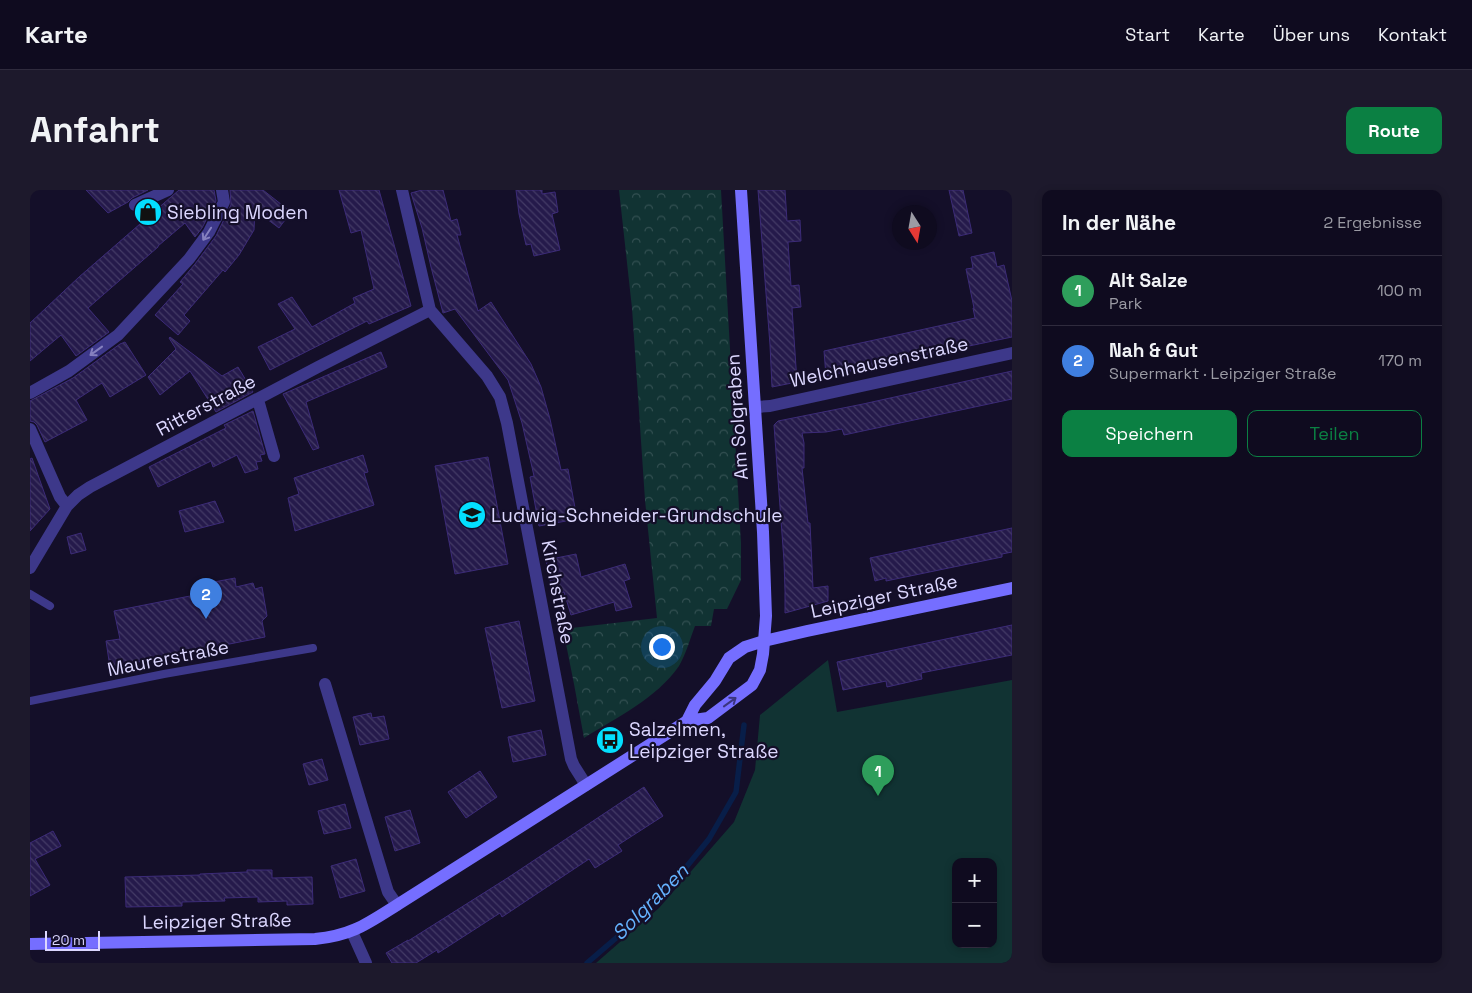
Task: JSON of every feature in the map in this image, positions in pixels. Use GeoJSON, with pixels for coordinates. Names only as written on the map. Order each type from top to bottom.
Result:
{"type":"FeatureCollection","features":[{"type":"Feature","properties":{"kind":"main road","name":"Am Solgraben"},"geometry":{"type":"LineString","coordinates":[[741,190],[763,540],[766,616],[764,641]]}},
{"type":"Feature","properties":{"kind":"main road","name":"Leipziger Straße"},"geometry":{"type":"LineString","coordinates":[[687,722],[695,705],[715,681],[729,658],[744,648],[764,641],[1012,588]]}},
{"type":"Feature","properties":{"kind":"main road","name":"Leipziger Straße"},"geometry":{"type":"LineString","coordinates":[[30,944],[314,939],[352,932],[687,722],[708,718],[752,685],[760,670],[764,641]]}},
{"type":"Feature","properties":{"kind":"street"},"geometry":{"type":"LineString","coordinates":[[135,205],[168,190]]}},
{"type":"Feature","properties":{"kind":"street"},"geometry":{"type":"LineString","coordinates":[[30,393],[69,370],[118,335],[190,259],[209,232],[224,202],[222,190]]}},
{"type":"Feature","properties":{"kind":"street","name":"Kirchstraße"},"geometry":{"type":"LineString","coordinates":[[402,190],[430,310],[486,376],[500,397],[509,433],[571,759],[586,785]]}},
{"type":"Feature","properties":{"kind":"street","name":"Ritterstraße"},"geometry":{"type":"LineString","coordinates":[[30,568],[67,506],[90,487],[430,310]]}},
{"type":"Feature","properties":{"kind":"street","name":"Welchhausenstraße"},"geometry":{"type":"LineString","coordinates":[[755,407],[770,406],[1012,353]]}},
{"type":"Feature","properties":{"kind":"street"},"geometry":{"type":"LineString","coordinates":[[258,400],[274,456]]}},
{"type":"Feature","properties":{"kind":"street"},"geometry":{"type":"LineString","coordinates":[[30,429],[60,497],[67,506]]}},
{"type":"Feature","properties":{"kind":"street"},"geometry":{"type":"LineString","coordinates":[[325,684],[388,892],[397,905]]}},
{"type":"Feature","properties":{"kind":"street"},"geometry":{"type":"LineString","coordinates":[[352,932],[366,963]]}},
{"type":"Feature","properties":{"kind":"lane"},"geometry":{"type":"LineString","coordinates":[[30,594],[50,606]]}},
{"type":"Feature","properties":{"kind":"lane","name":"Maurerstraße"},"geometry":{"type":"LineString","coordinates":[[30,701],[164,674],[313,648]]}},
{"type":"Feature","properties":{"kind":"green space"},"geometry":{"type":"Polygon","coordinates":[[[619,190],[721,190],[741,543],[741,580],[727,609],[714,609],[711,626],[695,626],[679,666],[670,678],[648,698],[584,738],[563,629],[657,618],[645,500],[632,308],[619,190]]]}},
{"type":"Feature","properties":{"kind":"green space"},"geometry":{"type":"Polygon","coordinates":[[[828,660],[837,712],[1012,680],[1012,963],[596,963],[659,908],[734,822],[755,770],[760,715],[828,660]]]}},
{"type":"Feature","properties":{"kind":"building"},"geometry":{"type":"Polygon","coordinates":[[[86,190],[148,190],[108,213],[86,190]]]}},
{"type":"Feature","properties":{"kind":"building"},"geometry":{"type":"Polygon","coordinates":[[[179,190],[214,190],[216,201],[202,228],[195,237],[185,223],[88,308],[109,332],[76,356],[61,335],[30,361],[30,323],[79,277],[179,190]]]}},
{"type":"Feature","properties":{"kind":"building"},"geometry":{"type":"Polygon","coordinates":[[[230,190],[263,190],[291,212],[279,228],[255,210],[254,230],[239,255],[225,272],[223,270],[184,315],[190,321],[178,335],[155,315],[183,284],[180,282],[216,236],[231,205],[230,190]]]}},
{"type":"Feature","properties":{"kind":"building"},"geometry":{"type":"Polygon","coordinates":[[[339,190],[379,190],[411,306],[369,324],[367,321],[270,370],[258,347],[295,329],[278,304],[292,297],[312,327],[355,303],[353,298],[374,289],[361,230],[351,233],[339,190]]]}},
{"type":"Feature","properties":{"kind":"building"},"geometry":{"type":"Polygon","coordinates":[[[422,190],[443,190],[451,221],[457,219],[461,235],[457,235],[478,311],[491,302],[531,364],[541,387],[561,470],[568,469],[577,519],[539,526],[530,477],[534,476],[522,423],[508,380],[455,309],[443,313],[422,228],[411,193],[422,190]]]}},
{"type":"Feature","properties":{"kind":"building"},"geometry":{"type":"Polygon","coordinates":[[[516,190],[542,190],[542,194],[555,192],[558,212],[552,214],[560,250],[534,256],[531,244],[526,245],[516,190]]]}},
{"type":"Feature","properties":{"kind":"building"},"geometry":{"type":"Polygon","coordinates":[[[758,190],[785,190],[787,221],[800,220],[801,241],[788,242],[791,286],[799,285],[801,307],[792,308],[797,382],[772,387],[770,345],[758,190]]]}},
{"type":"Feature","properties":{"kind":"building"},"geometry":{"type":"Polygon","coordinates":[[[949,190],[963,190],[972,233],[959,236],[949,190]]]}},
{"type":"Feature","properties":{"kind":"building"},"geometry":{"type":"Polygon","coordinates":[[[994,252],[997,267],[1004,265],[1012,301],[1012,337],[826,376],[824,351],[975,318],[966,269],[973,268],[971,257],[994,252]]]}},
{"type":"Feature","properties":{"kind":"building"},"geometry":{"type":"Polygon","coordinates":[[[170,337],[222,376],[238,367],[253,392],[216,412],[190,371],[160,395],[148,377],[176,349],[170,337]]]}},
{"type":"Feature","properties":{"kind":"building"},"geometry":{"type":"Polygon","coordinates":[[[125,342],[146,375],[110,397],[102,383],[76,400],[87,420],[45,442],[37,425],[30,421],[30,401],[73,378],[125,342]]]}},
{"type":"Feature","properties":{"kind":"building"},"geometry":{"type":"Polygon","coordinates":[[[381,352],[387,367],[306,402],[319,448],[313,450],[283,394],[381,352]]]}},
{"type":"Feature","properties":{"kind":"building"},"geometry":{"type":"Polygon","coordinates":[[[1012,371],[1012,399],[844,435],[842,429],[802,433],[804,468],[802,468],[808,523],[810,523],[813,588],[828,586],[828,601],[785,613],[784,561],[774,425],[778,421],[1012,371]]]}},
{"type":"Feature","properties":{"kind":"building"},"geometry":{"type":"Polygon","coordinates":[[[253,411],[265,454],[260,455],[262,461],[256,462],[258,469],[245,473],[237,455],[213,467],[211,461],[158,487],[149,467],[226,428],[224,425],[253,411]]]}},
{"type":"Feature","properties":{"kind":"building"},"geometry":{"type":"Polygon","coordinates":[[[363,455],[368,472],[364,473],[374,505],[295,531],[288,498],[299,494],[294,478],[363,455]]]}},
{"type":"Feature","properties":{"kind":"building","name":"Ludwig-Schneider-Grundschule"},"geometry":{"type":"Polygon","coordinates":[[[488,457],[508,564],[455,574],[435,466],[488,457]]]}},
{"type":"Feature","properties":{"kind":"building"},"geometry":{"type":"Polygon","coordinates":[[[32,458],[50,509],[30,531],[30,459],[32,458]]]}},
{"type":"Feature","properties":{"kind":"building"},"geometry":{"type":"Polygon","coordinates":[[[215,501],[224,522],[185,532],[179,511],[215,501]]]}},
{"type":"Feature","properties":{"kind":"building"},"geometry":{"type":"Polygon","coordinates":[[[1012,528],[1012,552],[1002,554],[1002,557],[886,581],[886,578],[875,581],[870,558],[1012,528]]]}},
{"type":"Feature","properties":{"kind":"building"},"geometry":{"type":"Polygon","coordinates":[[[81,533],[86,550],[71,554],[67,537],[81,533]]]}},
{"type":"Feature","properties":{"kind":"building"},"geometry":{"type":"Polygon","coordinates":[[[576,554],[581,577],[625,564],[630,579],[624,581],[632,607],[616,611],[614,602],[571,615],[564,592],[553,595],[546,560],[576,554]]]}},
{"type":"Feature","properties":{"kind":"building"},"geometry":{"type":"Polygon","coordinates":[[[235,578],[236,587],[253,583],[255,589],[262,587],[267,616],[262,621],[265,637],[128,664],[129,671],[111,674],[106,641],[120,639],[114,611],[195,595],[193,586],[235,578]]]}},
{"type":"Feature","properties":{"kind":"building"},"geometry":{"type":"Polygon","coordinates":[[[519,621],[535,701],[502,708],[485,628],[519,621]]]}},
{"type":"Feature","properties":{"kind":"building"},"geometry":{"type":"Polygon","coordinates":[[[1012,625],[1012,655],[921,673],[922,679],[887,687],[886,681],[843,690],[837,662],[1012,625]]]}},
{"type":"Feature","properties":{"kind":"building"},"geometry":{"type":"Polygon","coordinates":[[[371,713],[372,718],[384,716],[389,739],[360,745],[353,717],[371,713]]]}},
{"type":"Feature","properties":{"kind":"building"},"geometry":{"type":"Polygon","coordinates":[[[541,730],[546,755],[513,762],[508,737],[541,730]]]}},
{"type":"Feature","properties":{"kind":"building"},"geometry":{"type":"Polygon","coordinates":[[[322,759],[328,780],[309,785],[303,764],[322,759]]]}},
{"type":"Feature","properties":{"kind":"building"},"geometry":{"type":"Polygon","coordinates":[[[480,771],[497,797],[466,818],[448,792],[480,771]]]}},
{"type":"Feature","properties":{"kind":"building"},"geometry":{"type":"Polygon","coordinates":[[[644,787],[663,816],[618,845],[622,851],[595,868],[589,859],[502,917],[500,913],[438,953],[437,950],[416,963],[392,963],[386,953],[509,877],[644,787]]]}},
{"type":"Feature","properties":{"kind":"building"},"geometry":{"type":"Polygon","coordinates":[[[345,804],[351,828],[324,834],[318,811],[345,804]]]}},
{"type":"Feature","properties":{"kind":"building"},"geometry":{"type":"Polygon","coordinates":[[[410,810],[420,843],[395,851],[385,817],[410,810]]]}},
{"type":"Feature","properties":{"kind":"building"},"geometry":{"type":"Polygon","coordinates":[[[53,831],[61,846],[35,859],[50,885],[30,896],[30,843],[53,831]]]}},
{"type":"Feature","properties":{"kind":"building"},"geometry":{"type":"Polygon","coordinates":[[[356,859],[365,891],[340,898],[331,866],[356,859]]]}},
{"type":"Feature","properties":{"kind":"building"},"geometry":{"type":"Polygon","coordinates":[[[247,870],[272,870],[272,878],[312,877],[313,904],[287,905],[287,901],[258,902],[258,897],[224,898],[225,901],[182,902],[182,906],[126,907],[125,877],[200,875],[247,872],[247,870]]]}},
{"type":"Feature","properties":{"kind":"waterway","name":"Solgraben"},"geometry":{"type":"LineString","coordinates":[[587,963],[630,926],[670,887],[709,839],[736,792],[744,725]]}},
{"type":"Feature","properties":{"kind":"place","name":"Siebling Moden"},"geometry":{"type":"Point","coordinates":[148,212]}},
{"type":"Feature","properties":{"kind":"place","name":"Ludwig-Schneider-Grundschule"},"geometry":{"type":"Point","coordinates":[472,515]}},
{"type":"Feature","properties":{"kind":"place","name":"Nah & Gut"},"geometry":{"type":"Point","coordinates":[206,619]}},
{"type":"Feature","properties":{"kind":"place","name":"Salzelmen, Leipziger Straße"},"geometry":{"type":"Point","coordinates":[610,740]}},
{"type":"Feature","properties":{"kind":"place","name":"Alt Salze"},"geometry":{"type":"Point","coordinates":[878,796]}}]}
